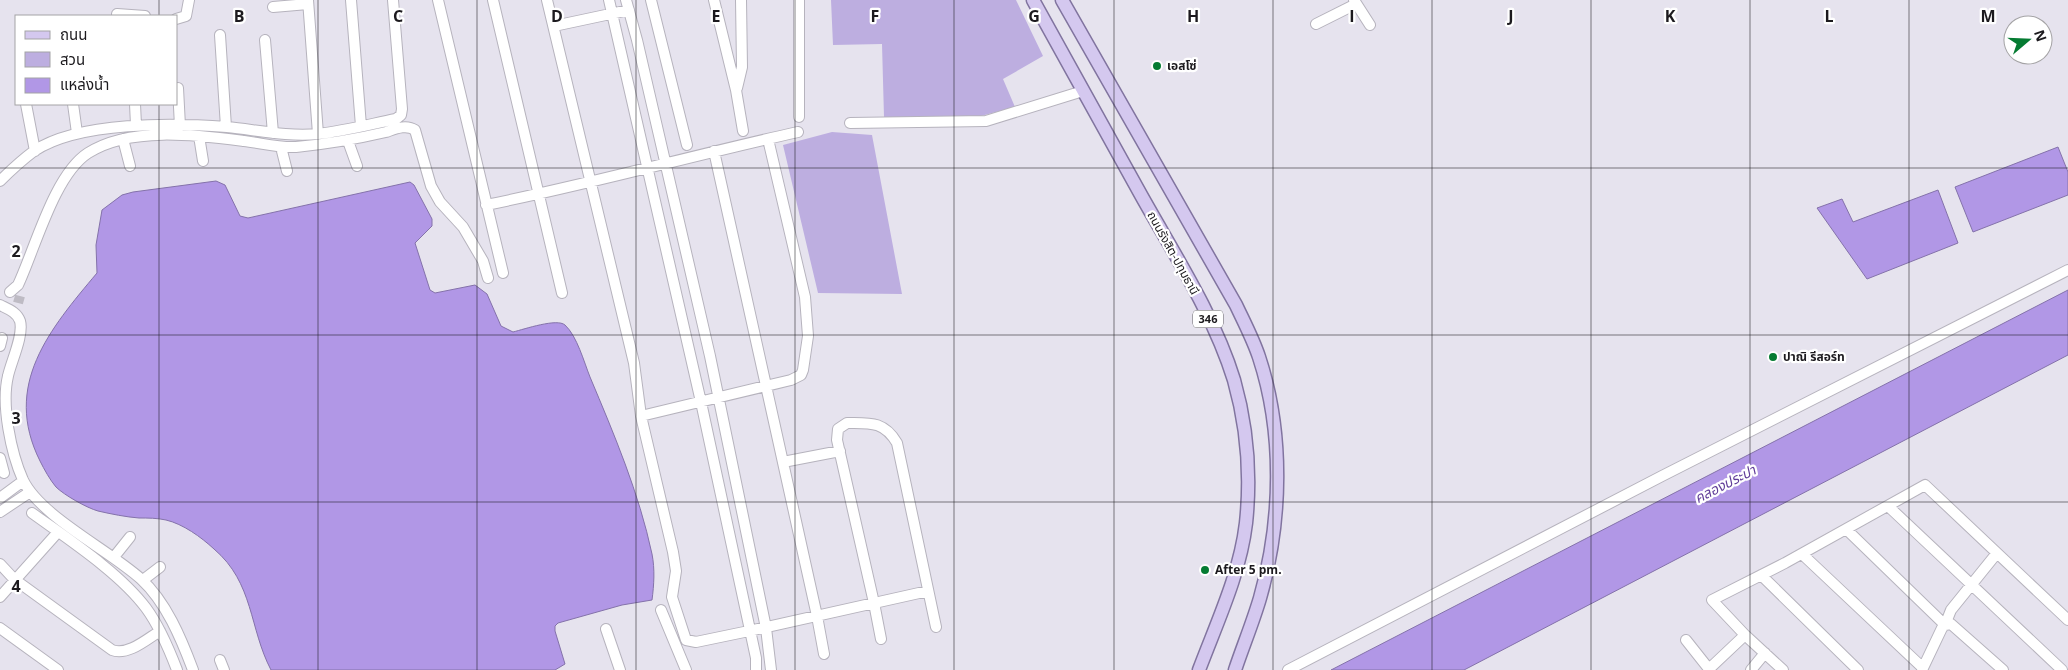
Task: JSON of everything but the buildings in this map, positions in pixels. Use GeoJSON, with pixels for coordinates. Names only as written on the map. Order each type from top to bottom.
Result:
{"type":"FeatureCollection","features":[{"type":"Feature","properties":{"kind":"main road","name":"ถนนรังสิต-ปทุมธานี"},"geometry":{"type":"LineString","coordinates":[[1033,0],[1193,287],[1228,362],[1239,399],[1248,466],[1246,524],[1240,556],[1230,588],[1199,670]]}},
{"type":"Feature","properties":{"kind":"main road","name":"346"},"geometry":{"type":"LineString","coordinates":[[1062,0],[1236,305],[1264,373],[1274,428],[1277,492],[1275,523],[1260,598],[1235,670]]}},
{"type":"Feature","properties":{"kind":"street"},"geometry":{"type":"LineString","coordinates":[[178,18],[186,16],[190,0]]}},
{"type":"Feature","properties":{"kind":"street"},"geometry":{"type":"LineString","coordinates":[[351,0],[361,126]]}},
{"type":"Feature","properties":{"kind":"street"},"geometry":{"type":"LineString","coordinates":[[0,181],[34,151],[54,141],[77,133],[136,125],[226,127],[273,133],[318,134],[396,119],[401,116],[402,109],[393,0]]}},
{"type":"Feature","properties":{"kind":"street"},"geometry":{"type":"LineString","coordinates":[[438,0],[503,273]]}},
{"type":"Feature","properties":{"kind":"street"},"geometry":{"type":"LineString","coordinates":[[493,0],[562,293]]}},
{"type":"Feature","properties":{"kind":"street"},"geometry":{"type":"LineString","coordinates":[[547,0],[634,363],[640,416],[674,552],[676,572],[672,597],[686,640],[696,642],[766,628],[928,591]]}},
{"type":"Feature","properties":{"kind":"street"},"geometry":{"type":"LineString","coordinates":[[609,0],[701,402],[756,658],[756,670]]}},
{"type":"Feature","properties":{"kind":"street"},"geometry":{"type":"LineString","coordinates":[[651,0],[687,145]]}},
{"type":"Feature","properties":{"kind":"street"},"geometry":{"type":"LineString","coordinates":[[714,0],[736,90],[743,131]]}},
{"type":"Feature","properties":{"kind":"street"},"geometry":{"type":"LineString","coordinates":[[736,90],[742,67],[741,0]]}},
{"type":"Feature","properties":{"kind":"street"},"geometry":{"type":"LineString","coordinates":[[798,117],[799,0]]}},
{"type":"Feature","properties":{"kind":"street"},"geometry":{"type":"LineString","coordinates":[[273,7],[308,2],[318,134]]}},
{"type":"Feature","properties":{"kind":"street"},"geometry":{"type":"LineString","coordinates":[[1316,24],[1355,2],[1370,25]]}},
{"type":"Feature","properties":{"kind":"street"},"geometry":{"type":"LineString","coordinates":[[554,26],[612,15],[628,5],[648,85],[718,398],[774,668]]}},
{"type":"Feature","properties":{"kind":"street"},"geometry":{"type":"LineString","coordinates":[[117,14],[131,15]]}},
{"type":"Feature","properties":{"kind":"street"},"geometry":{"type":"LineString","coordinates":[[220,34],[226,127]]}},
{"type":"Feature","properties":{"kind":"street"},"geometry":{"type":"LineString","coordinates":[[265,40],[273,133]]}},
{"type":"Feature","properties":{"kind":"street"},"geometry":{"type":"LineString","coordinates":[[629,90],[648,85]]}},
{"type":"Feature","properties":{"kind":"street"},"geometry":{"type":"LineString","coordinates":[[178,88],[180,126]]}},
{"type":"Feature","properties":{"kind":"street"},"geometry":{"type":"LineString","coordinates":[[850,124],[986,121],[1084,91]]}},
{"type":"Feature","properties":{"kind":"street"},"geometry":{"type":"LineString","coordinates":[[26,105],[34,151]]}},
{"type":"Feature","properties":{"kind":"street"},"geometry":{"type":"LineString","coordinates":[[73,105],[77,133]]}},
{"type":"Feature","properties":{"kind":"street"},"geometry":{"type":"LineString","coordinates":[[135,105],[136,125]]}},
{"type":"Feature","properties":{"kind":"street"},"geometry":{"type":"LineString","coordinates":[[193,670],[186,650],[164,608],[143,580],[43,506],[30,492],[23,480],[9,436],[4,378],[21,331],[20,321],[11,300],[54,197],[75,165],[87,154],[123,139],[149,136],[199,136],[281,147],[295,147],[348,141],[404,127],[414,130],[431,186],[440,202],[463,227],[483,261],[488,278]]}},
{"type":"Feature","properties":{"kind":"street"},"geometry":{"type":"LineString","coordinates":[[486,205],[540,194],[798,132]]}},
{"type":"Feature","properties":{"kind":"street"},"geometry":{"type":"LineString","coordinates":[[199,136],[203,161]]}},
{"type":"Feature","properties":{"kind":"street"},"geometry":{"type":"LineString","coordinates":[[123,139],[130,166]]}},
{"type":"Feature","properties":{"kind":"street"},"geometry":{"type":"LineString","coordinates":[[640,416],[766,387],[801,375],[808,336],[805,296],[768,139]]}},
{"type":"Feature","properties":{"kind":"street"},"geometry":{"type":"LineString","coordinates":[[348,141],[357,166]]}},
{"type":"Feature","properties":{"kind":"street"},"geometry":{"type":"LineString","coordinates":[[281,147],[287,171]]}},
{"type":"Feature","properties":{"kind":"street"},"geometry":{"type":"LineString","coordinates":[[714,151],[824,654]]}},
{"type":"Feature","properties":{"kind":"street"},"geometry":{"type":"LineString","coordinates":[[666,248],[684,244]]}},
{"type":"Feature","properties":{"kind":"street"},"geometry":{"type":"LineString","coordinates":[[1288,670],[1662,476],[2068,270]]}},
{"type":"Feature","properties":{"kind":"street"},"geometry":{"type":"LineString","coordinates":[[881,639],[837,440],[838,429],[847,422],[874,424],[885,427],[891,433],[900,456],[936,627]]}},
{"type":"Feature","properties":{"kind":"street"},"geometry":{"type":"LineString","coordinates":[[783,462],[840,452]]}},
{"type":"Feature","properties":{"kind":"street"},"geometry":{"type":"LineString","coordinates":[[0,458],[4,473]]}},
{"type":"Feature","properties":{"kind":"street"},"geometry":{"type":"LineString","coordinates":[[0,498],[23,480]]}},
{"type":"Feature","properties":{"kind":"street"},"geometry":{"type":"LineString","coordinates":[[1783,670],[1745,635],[1712,600],[1802,554],[1925,485],[2068,620]]}},
{"type":"Feature","properties":{"kind":"street"},"geometry":{"type":"LineString","coordinates":[[1,508],[30,492]]}},
{"type":"Feature","properties":{"kind":"street"},"geometry":{"type":"LineString","coordinates":[[1888,506],[2062,670]]}},
{"type":"Feature","properties":{"kind":"street"},"geometry":{"type":"LineString","coordinates":[[32,513],[126,587],[145,607],[160,631],[177,670]]}},
{"type":"Feature","properties":{"kind":"street"},"geometry":{"type":"LineString","coordinates":[[1846,529],[1945,624],[1955,626],[2002,670]]}},
{"type":"Feature","properties":{"kind":"street"},"geometry":{"type":"LineString","coordinates":[[0,597],[14,579],[58,532]]}},
{"type":"Feature","properties":{"kind":"street"},"geometry":{"type":"LineString","coordinates":[[114,557],[130,537]]}},
{"type":"Feature","properties":{"kind":"street"},"geometry":{"type":"LineString","coordinates":[[1802,554],[1925,668],[1936,639],[1952,610],[1997,553]]}},
{"type":"Feature","properties":{"kind":"street"},"geometry":{"type":"LineString","coordinates":[[0,564],[14,579],[117,652],[132,648],[160,631]]}},
{"type":"Feature","properties":{"kind":"street"},"geometry":{"type":"LineString","coordinates":[[143,580],[160,567]]}},
{"type":"Feature","properties":{"kind":"street"},"geometry":{"type":"LineString","coordinates":[[1761,575],[1858,670]]}},
{"type":"Feature","properties":{"kind":"street"},"geometry":{"type":"LineString","coordinates":[[661,610],[686,670]]}},
{"type":"Feature","properties":{"kind":"street"},"geometry":{"type":"LineString","coordinates":[[0,628],[58,670]]}},
{"type":"Feature","properties":{"kind":"street"},"geometry":{"type":"LineString","coordinates":[[606,629],[620,670]]}},
{"type":"Feature","properties":{"kind":"street"},"geometry":{"type":"LineString","coordinates":[[1686,640],[1700,665],[1709,669],[1745,635]]}},
{"type":"Feature","properties":{"kind":"street"},"geometry":{"type":"LineString","coordinates":[[1751,670],[1765,653]]}},
{"type":"Feature","properties":{"kind":"green space"},"geometry":{"type":"Polygon","coordinates":[[[831,0],[1016,0],[1043,56],[1003,79],[1015,107],[973,118],[884,117],[882,44],[833,45],[831,0]]]}},
{"type":"Feature","properties":{"kind":"green space"},"geometry":{"type":"Polygon","coordinates":[[[832,132],[872,135],[902,294],[818,293],[783,145],[832,132]]]}},
{"type":"Feature","properties":{"kind":"water"},"geometry":{"type":"Polygon","coordinates":[[[2058,147],[2068,172],[2068,195],[1973,232],[1955,187],[2058,147]]]}},
{"type":"Feature","properties":{"kind":"water"},"geometry":{"type":"Polygon","coordinates":[[[216,181],[225,185],[240,216],[248,218],[410,182],[414,185],[432,219],[432,226],[415,243],[430,290],[435,293],[475,285],[487,294],[501,326],[513,332],[548,323],[561,323],[565,325],[580,350],[608,420],[647,531],[653,560],[652,600],[622,605],[558,623],[555,626],[555,631],[565,664],[555,670],[271,670],[237,576],[227,562],[209,544],[192,532],[166,520],[129,517],[98,511],[76,501],[56,487],[40,461],[30,433],[26,407],[29,383],[37,359],[48,337],[79,294],[97,273],[96,245],[102,210],[122,195],[133,192],[216,181]]]}},
{"type":"Feature","properties":{"kind":"water"},"geometry":{"type":"Polygon","coordinates":[[[1938,190],[1958,243],[1867,279],[1817,208],[1842,199],[1853,222],[1938,190]]]}},
{"type":"Feature","properties":{"kind":"water","name":"คลองประปา"},"geometry":{"type":"Polygon","coordinates":[[[2068,290],[2068,355],[1464,670],[1331,670],[2068,290]]]}},
{"type":"Feature","properties":{"kind":"tunnel"},"geometry":{"type":"LineString","coordinates":[[18,303],[20,296]]}},
{"type":"Feature","properties":{"kind":"place","name":"เอสโซ่"},"geometry":{"type":"Point","coordinates":[1157,66]}},
{"type":"Feature","properties":{"kind":"place","name":"ปาณิ รีสอร์ท"},"geometry":{"type":"Point","coordinates":[1773,357]}},
{"type":"Feature","properties":{"kind":"place","name":"After 5 pm."},"geometry":{"type":"Point","coordinates":[1205,570]}}]}
